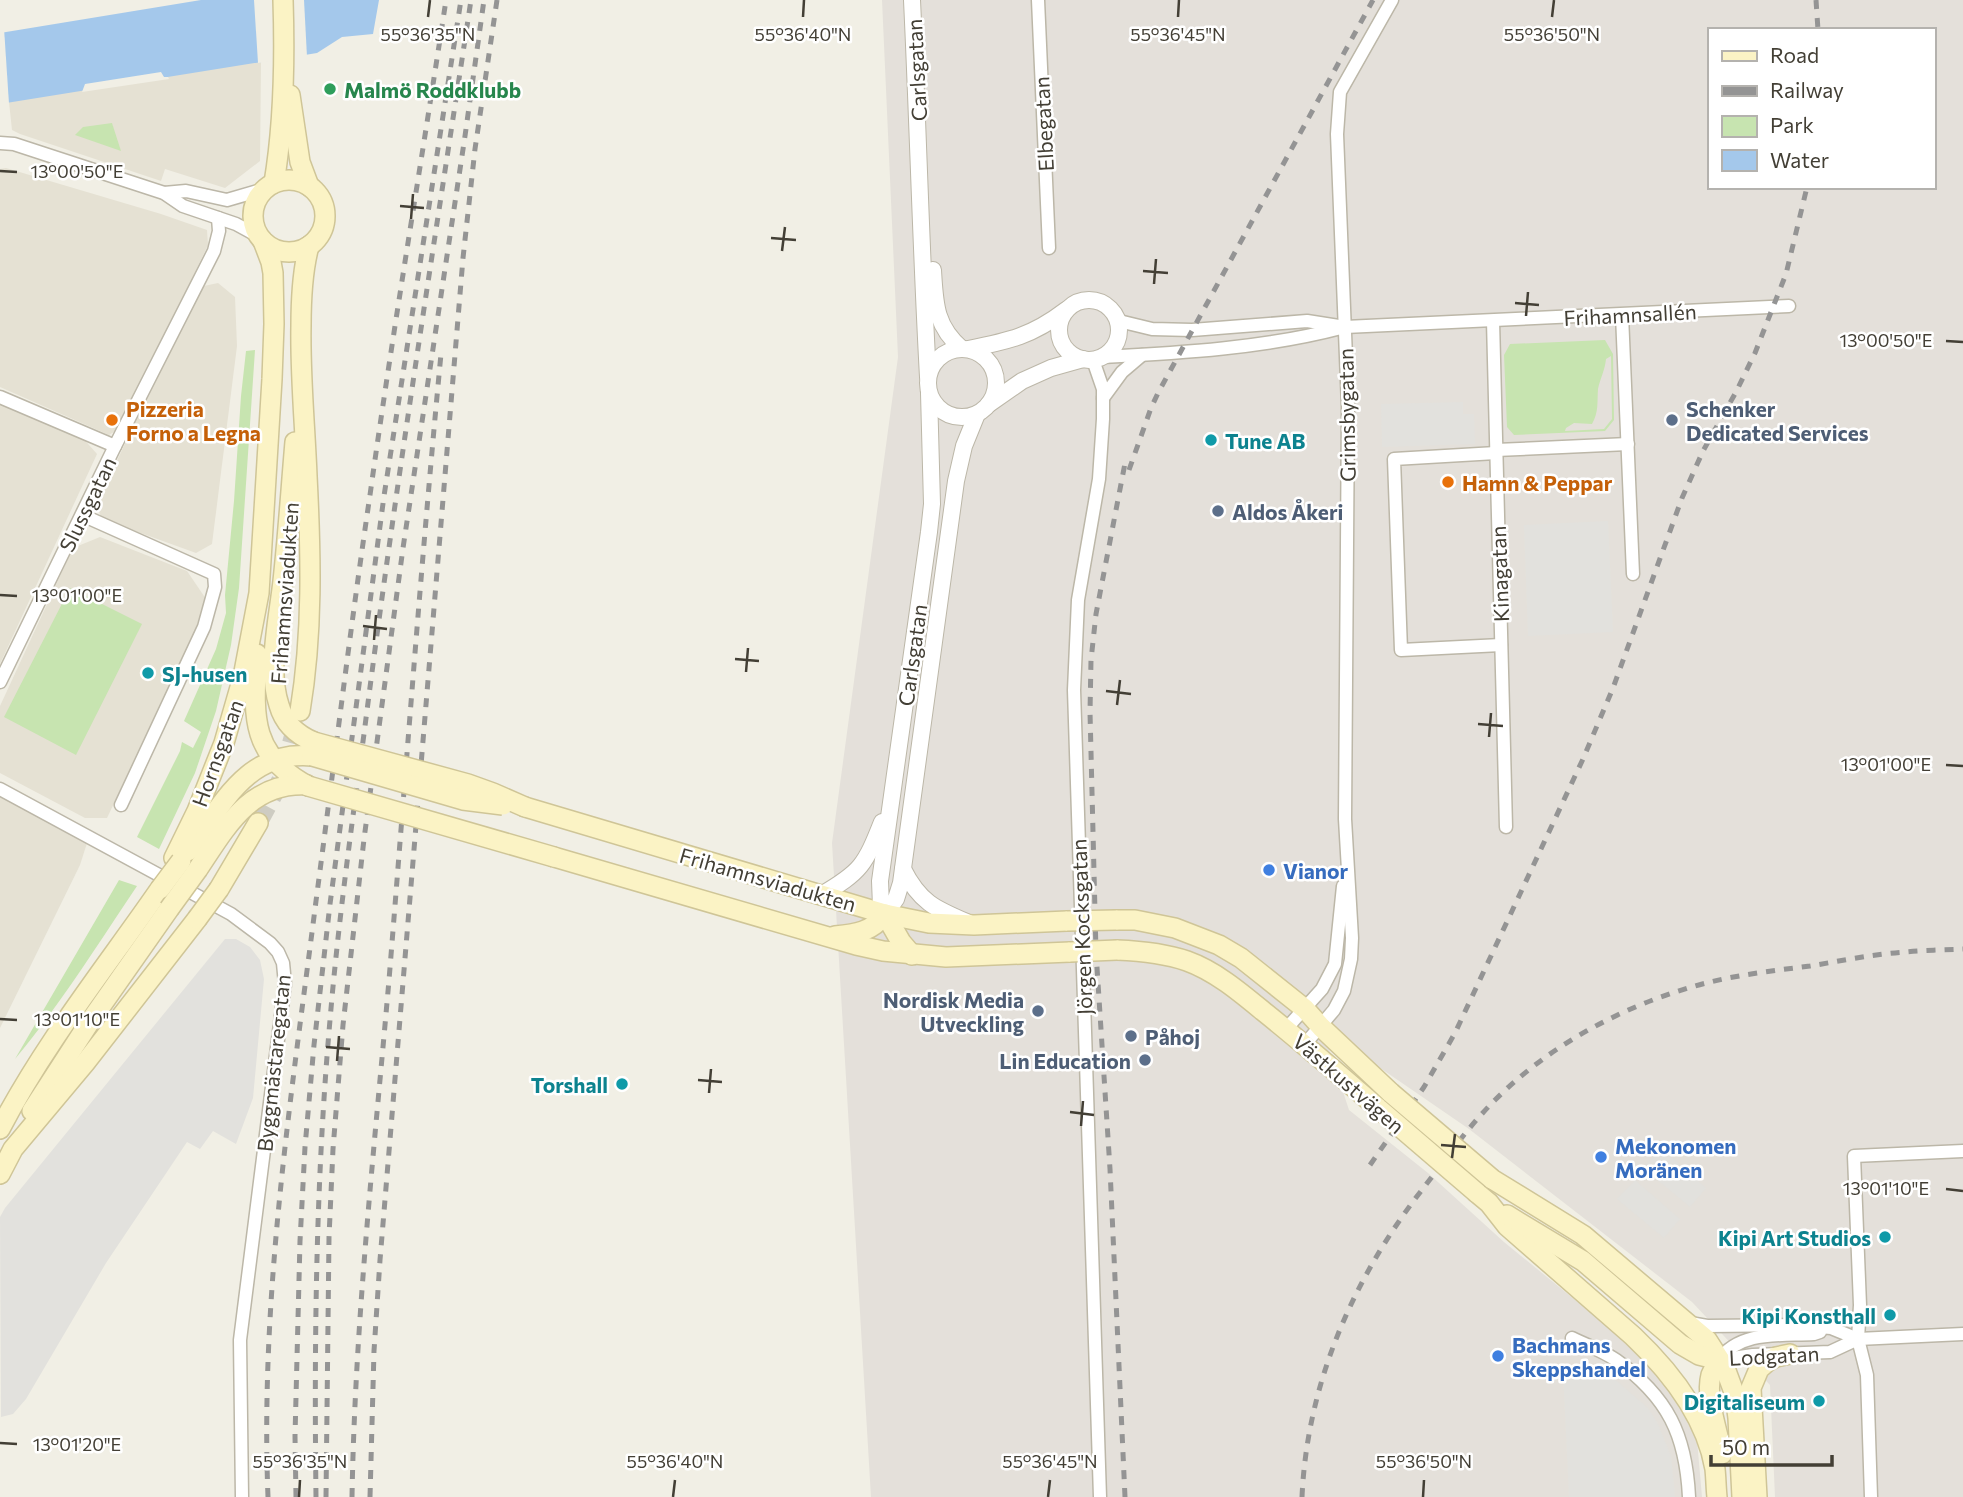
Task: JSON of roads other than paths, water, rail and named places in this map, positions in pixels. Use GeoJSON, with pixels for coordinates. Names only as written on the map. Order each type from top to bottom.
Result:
{"type":"FeatureCollection","features":[{"type":"Feature","properties":{"kind":"main road"},"geometry":{"type":"LineString","coordinates":[[260,239],[272,248],[296,252],[318,238],[323,228],[325,213],[322,201],[309,186],[300,162],[285,62],[283,0]]}},
{"type":"Feature","properties":{"kind":"main road","name":"Hornsgatan"},"geometry":{"type":"LineString","coordinates":[[184,863],[197,811],[225,743],[243,677],[259,593],[274,324],[271,262],[253,218],[258,198],[269,186],[279,147],[285,62]]}},
{"type":"Feature","properties":{"kind":"main road"},"geometry":{"type":"LineString","coordinates":[[269,186],[292,180],[309,186]]}},
{"type":"Feature","properties":{"kind":"main road"},"geometry":{"type":"LineString","coordinates":[[300,711],[310,612],[307,477],[300,375],[301,284],[309,246]]}},
{"type":"Feature","properties":{"kind":"main road","name":"Frihamnsviadukten"},"geometry":{"type":"LineString","coordinates":[[300,375],[275,672],[278,702],[283,717],[313,749],[463,800],[525,807],[885,914],[929,923],[974,925]]}},
{"type":"Feature","properties":{"kind":"main road","name":"Frihamnsviadukten"},"geometry":{"type":"LineString","coordinates":[[259,593],[256,715],[264,744],[273,760],[287,774],[308,786],[827,937]]}},
{"type":"Feature","properties":{"kind":"main road","name":"Frihamnsviadukten"},"geometry":{"type":"LineString","coordinates":[[12,1149],[161,899],[238,783],[249,773],[273,760],[313,749]]}},
{"type":"Feature","properties":{"kind":"main road","name":"Frihamnsviadukten"},"geometry":{"type":"LineString","coordinates":[[184,863],[254,798],[284,786],[308,786]]}},
{"type":"Feature","properties":{"kind":"main road"},"geometry":{"type":"LineString","coordinates":[[0,1174],[12,1149],[85,1063],[197,919],[258,823]]}},
{"type":"Feature","properties":{"kind":"main road"},"geometry":{"type":"LineString","coordinates":[[0,1129],[15,1100],[54,1040],[161,899]]}},
{"type":"Feature","properties":{"kind":"main road"},"geometry":{"type":"LineString","coordinates":[[827,937],[866,931],[885,914]]}},
{"type":"Feature","properties":{"kind":"main road","name":"Carlsgatan"},"geometry":{"type":"LineString","coordinates":[[885,914],[912,955]]}},
{"type":"Feature","properties":{"kind":"main road","name":"Västkustvägen"},"geometry":{"type":"LineString","coordinates":[[974,925],[1135,920],[1175,928],[1219,945],[1241,958],[1305,1009],[1391,1093],[1492,1179],[1583,1235],[1707,1340],[1726,1368],[1735,1395],[1742,1497]]}},
{"type":"Feature","properties":{"kind":"main road","name":"Västkustvägen"},"geometry":{"type":"LineString","coordinates":[[827,937],[912,955],[946,957],[1142,951],[1167,955],[1204,969],[1247,998],[1305,1044],[1483,1198],[1507,1226],[1651,1353],[1675,1381],[1694,1410],[1715,1469],[1717,1497]]}},
{"type":"Feature","properties":{"kind":"main road"},"geometry":{"type":"LineString","coordinates":[[1483,1198],[1583,1261],[1680,1344],[1699,1355],[1719,1360],[1711,1375],[1710,1387],[1722,1454],[1723,1497]]}},
{"type":"Feature","properties":{"kind":"main road"},"geometry":{"type":"LineString","coordinates":[[1757,1497],[1751,1388],[1759,1369],[1767,1362],[1790,1354]]}},
{"type":"Feature","properties":{"kind":"street","name":"Carlsgatan"},"geometry":{"type":"LineString","coordinates":[[912,0],[932,504],[880,881],[881,906],[885,914],[896,899],[904,869],[956,481],[964,446],[983,409]]}},
{"type":"Feature","properties":{"kind":"street","name":"Elbegatan"},"geometry":{"type":"LineString","coordinates":[[1038,0],[1049,248]]}},
{"type":"Feature","properties":{"kind":"street","name":"Grimsbygatan"},"geometry":{"type":"LineString","coordinates":[[1305,1044],[1334,1010],[1344,991],[1352,959],[1346,844],[1348,407],[1337,134],[1340,92],[1392,0]]}},
{"type":"Feature","properties":{"kind":"street","name":"Carlsgatan"},"geometry":{"type":"LineString","coordinates":[[919,139],[929,202],[936,306],[943,330],[965,349]]}},
{"type":"Feature","properties":{"kind":"street"},"geometry":{"type":"LineString","coordinates":[[0,144],[14,144],[164,193],[183,206],[218,218],[260,239]]}},
{"type":"Feature","properties":{"kind":"street"},"geometry":{"type":"LineString","coordinates":[[164,193],[186,191],[227,200],[269,186]]}},
{"type":"Feature","properties":{"kind":"street","name":"Slussgatan"},"geometry":{"type":"LineString","coordinates":[[0,682],[214,251],[219,231],[218,218]]}},
{"type":"Feature","properties":{"kind":"street"},"geometry":{"type":"LineString","coordinates":[[965,349],[982,355],[990,363],[994,372],[995,388],[983,409],[964,417],[950,415],[935,405],[929,385],[932,367],[941,356],[951,351],[1016,339],[1081,300],[1097,300],[1109,306],[1119,321],[1120,332],[1111,351],[1093,359],[1073,355],[1062,341],[1059,331],[1062,317],[1068,309]]}},
{"type":"Feature","properties":{"kind":"street","name":"Frihamnsallén"},"geometry":{"type":"LineString","coordinates":[[1119,321],[1153,329],[1192,330],[1307,321],[1345,327],[1789,306]]}},
{"type":"Feature","properties":{"kind":"street"},"geometry":{"type":"LineString","coordinates":[[1622,315],[1633,574]]}},
{"type":"Feature","properties":{"kind":"street","name":"Kinagatan"},"geometry":{"type":"LineString","coordinates":[[1493,321],[1506,827]]}},
{"type":"Feature","properties":{"kind":"street","name":"Frihamnsallén"},"geometry":{"type":"LineString","coordinates":[[983,409],[1022,381],[1051,368],[1093,359],[1181,353],[1307,337],[1345,327]]}},
{"type":"Feature","properties":{"kind":"street"},"geometry":{"type":"LineString","coordinates":[[1103,398],[1122,372],[1142,355]]}},
{"type":"Feature","properties":{"kind":"street","name":"Jörgen Kocksgatan"},"geometry":{"type":"LineString","coordinates":[[1093,359],[1103,389],[1099,479],[1078,600],[1074,690],[1100,1497]]}},
{"type":"Feature","properties":{"kind":"street"},"geometry":{"type":"LineString","coordinates":[[0,397],[115,446]]}},
{"type":"Feature","properties":{"kind":"street"},"geometry":{"type":"LineString","coordinates":[[1501,645],[1401,650],[1394,459],[1628,444]]}},
{"type":"Feature","properties":{"kind":"street"},"geometry":{"type":"LineString","coordinates":[[82,515],[214,574],[215,587],[204,626],[121,805]]}},
{"type":"Feature","properties":{"kind":"street","name":"Byggmästaregatan"},"geometry":{"type":"LineString","coordinates":[[0,789],[231,914],[270,943],[283,963],[285,984],[240,1340],[242,1497]]}},
{"type":"Feature","properties":{"kind":"street"},"geometry":{"type":"LineString","coordinates":[[826,895],[853,874],[869,854],[891,797]]}},
{"type":"Feature","properties":{"kind":"street","name":"Grimsbygatan"},"geometry":{"type":"LineString","coordinates":[[1286,1029],[1322,989],[1335,964],[1346,844]]}},
{"type":"Feature","properties":{"kind":"street"},"geometry":{"type":"LineString","coordinates":[[904,869],[916,891],[925,900],[974,925]]}},
{"type":"Feature","properties":{"kind":"street"},"geometry":{"type":"LineString","coordinates":[[1871,1497],[1867,1375],[1858,1339],[1860,1305],[1854,1156],[1963,1151]]}},
{"type":"Feature","properties":{"kind":"street","name":"Lodgatan"},"geometry":{"type":"LineString","coordinates":[[1687,1321],[1707,1325],[1831,1328],[1858,1339]]}},
{"type":"Feature","properties":{"kind":"street","name":"Lodgatan"},"geometry":{"type":"LineString","coordinates":[[1719,1360],[1724,1352],[1735,1344],[1748,1339],[1814,1334],[1831,1328]]}},
{"type":"Feature","properties":{"kind":"street","name":"Lodgatan"},"geometry":{"type":"LineString","coordinates":[[1719,1360],[1753,1355],[1830,1352],[1858,1339],[1963,1334]]}},
{"type":"Feature","properties":{"kind":"street"},"geometry":{"type":"LineString","coordinates":[[1572,1338],[1615,1360],[1662,1404],[1683,1446],[1689,1497]]}},
{"type":"Feature","properties":{"kind":"water"},"geometry":{"type":"Polygon","coordinates":[[[201,0],[379,0],[373,34],[342,37],[317,53],[0,104],[0,33],[201,0]]]}},
{"type":"Feature","properties":{"kind":"tunnel"},"geometry":{"type":"LineString","coordinates":[[258,823],[281,780],[299,717]]}},
{"type":"Feature","properties":{"kind":"railway"},"geometry":{"type":"LineString","coordinates":[[268,1497],[267,1422],[273,1272],[288,1123],[363,546],[446,0]]}},
{"type":"Feature","properties":{"kind":"railway"},"geometry":{"type":"LineString","coordinates":[[296,1497],[300,1241],[314,1045],[384,496],[461,0]]}},
{"type":"Feature","properties":{"kind":"railway"},"geometry":{"type":"LineString","coordinates":[[316,1497],[315,1378],[319,1199],[325,1080],[337,949],[389,550],[471,0]]}},
{"type":"Feature","properties":{"kind":"railway"},"geometry":{"type":"LineString","coordinates":[[326,1497],[329,1237],[343,1025],[364,839],[403,548],[484,0]]}},
{"type":"Feature","properties":{"kind":"railway"},"geometry":{"type":"LineString","coordinates":[[370,1497],[374,1351],[380,1260],[463,258],[475,149],[497,0]]}},
{"type":"Feature","properties":{"kind":"railway"},"geometry":{"type":"LineString","coordinates":[[1129,470],[1158,393],[1373,0]]}},
{"type":"Feature","properties":{"kind":"railway"},"geometry":{"type":"LineString","coordinates":[[1816,0],[1818,28]]}},
{"type":"Feature","properties":{"kind":"railway"},"geometry":{"type":"LineString","coordinates":[[1370,1165],[1424,1087],[1455,1033],[1583,759],[1613,688],[1682,498],[1703,451],[1755,353],[1786,274],[1807,189]]}},
{"type":"Feature","properties":{"kind":"railway"},"geometry":{"type":"LineString","coordinates":[[352,1497],[366,1238],[441,354]]}},
{"type":"Feature","properties":{"kind":"railway"},"geometry":{"type":"LineString","coordinates":[[1125,1497],[1110,1169],[1096,952],[1090,712],[1091,660],[1096,614],[1126,458]]}},
{"type":"Feature","properties":{"kind":"railway"},"geometry":{"type":"LineString","coordinates":[[1302,1497],[1313,1415],[1323,1376],[1353,1300],[1372,1264],[1418,1195],[1474,1123],[1516,1080],[1588,1030],[1640,1005],[1695,986],[1738,976],[1881,954],[1963,949]]}},
{"type":"Feature","properties":{"kind":"place","name":"Malmö Roddklubb"},"geometry":{"type":"Point","coordinates":[330,89]}},
{"type":"Feature","properties":{"kind":"place","name":"Pizzeria Forno a Legna"},"geometry":{"type":"Point","coordinates":[112,420]}},
{"type":"Feature","properties":{"kind":"place","name":"Schenker Dedicated Services"},"geometry":{"type":"Point","coordinates":[1672,420]}},
{"type":"Feature","properties":{"kind":"place","name":"Tune AB"},"geometry":{"type":"Point","coordinates":[1211,440]}},
{"type":"Feature","properties":{"kind":"place","name":"Hamn & Peppar"},"geometry":{"type":"Point","coordinates":[1448,482]}},
{"type":"Feature","properties":{"kind":"place","name":"Aldos Åkeri"},"geometry":{"type":"Point","coordinates":[1218,511]}},
{"type":"Feature","properties":{"kind":"place","name":"SJ-husen"},"geometry":{"type":"Point","coordinates":[148,673]}},
{"type":"Feature","properties":{"kind":"place","name":"Vianor"},"geometry":{"type":"Point","coordinates":[1269,870]}},
{"type":"Feature","properties":{"kind":"place","name":"Nordisk Media Utveckling"},"geometry":{"type":"Point","coordinates":[1038,1011]}},
{"type":"Feature","properties":{"kind":"place","name":"Påhoj"},"geometry":{"type":"Point","coordinates":[1131,1036]}},
{"type":"Feature","properties":{"kind":"place","name":"Lin Education"},"geometry":{"type":"Point","coordinates":[1145,1060]}},
{"type":"Feature","properties":{"kind":"place","name":"Torshall"},"geometry":{"type":"Point","coordinates":[622,1084]}},
{"type":"Feature","properties":{"kind":"place","name":"Mekonomen Moränen"},"geometry":{"type":"Point","coordinates":[1601,1157]}},
{"type":"Feature","properties":{"kind":"place","name":"Kipi Art Studios"},"geometry":{"type":"Point","coordinates":[1885,1237]}},
{"type":"Feature","properties":{"kind":"place","name":"Kipi Konsthall"},"geometry":{"type":"Point","coordinates":[1890,1315]}},
{"type":"Feature","properties":{"kind":"place","name":"Bachmans Skeppshandel"},"geometry":{"type":"Point","coordinates":[1498,1356]}},
{"type":"Feature","properties":{"kind":"place","name":"Digitaliseum"},"geometry":{"type":"Point","coordinates":[1819,1401]}}]}
